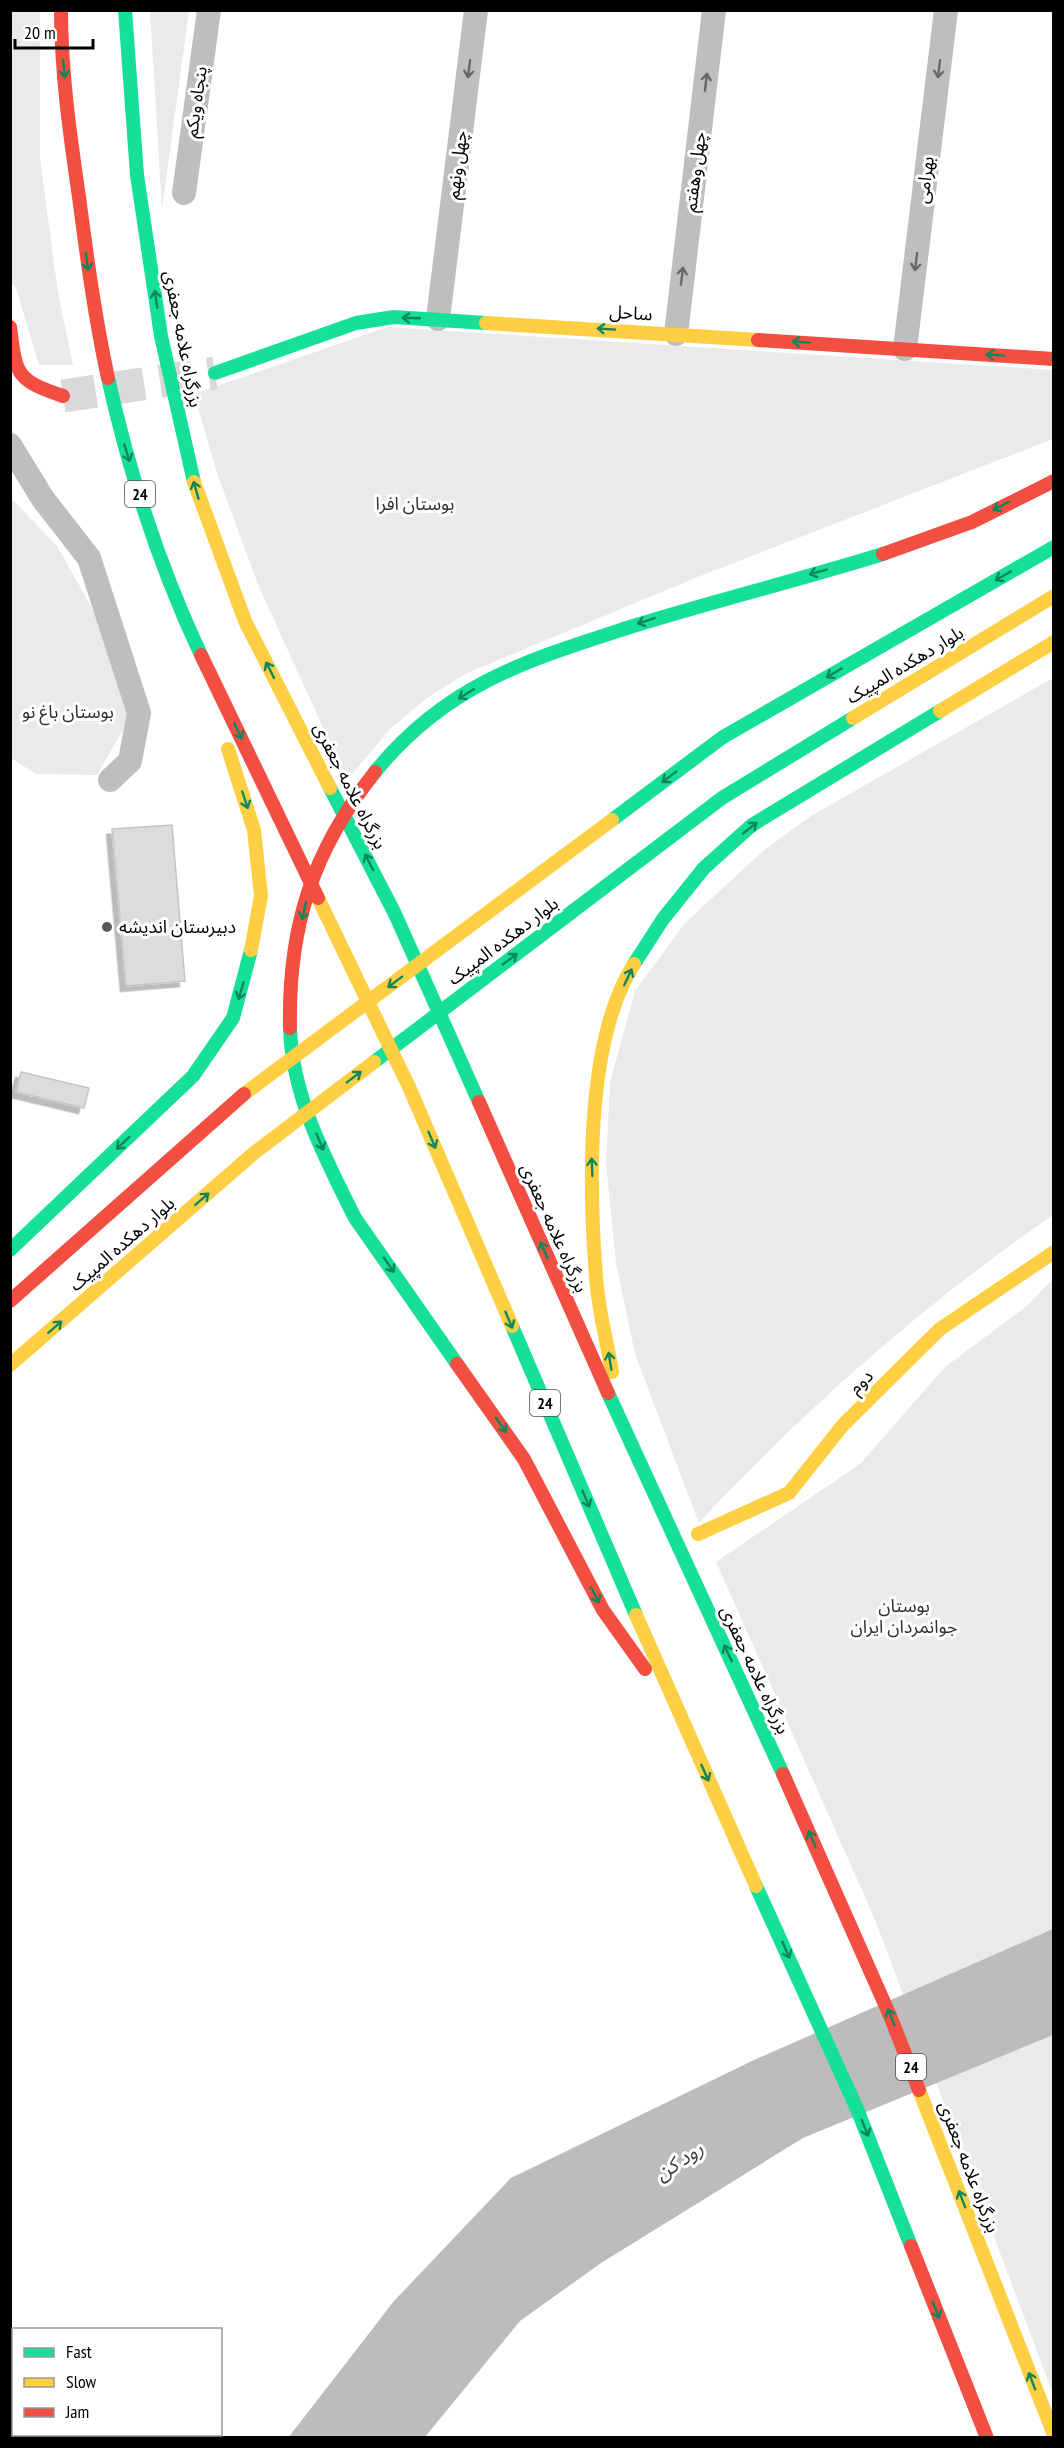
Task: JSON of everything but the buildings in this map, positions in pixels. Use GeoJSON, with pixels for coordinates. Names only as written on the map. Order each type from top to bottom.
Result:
{"type":"FeatureCollection","features":[{"type":"Feature","properties":{"kind":"main road","name":"24"},"geometry":{"type":"LineString","coordinates":[[61,10],[61,43],[73,157],[96,323],[121,436],[178,606],[409,1087],[681,1719],[857,2109],[987,2438]]}},
{"type":"Feature","properties":{"kind":"main road","name":"بزرگراه علامه جعفری"},"geometry":{"type":"LineString","coordinates":[[125,10],[137,175],[161,336],[196,491],[245,621],[395,914],[464,1073],[753,1706],[891,2018],[1053,2435]]}},
{"type":"Feature","properties":{"kind":"main road","name":"ساحل"},"geometry":{"type":"LineString","coordinates":[[214,373],[356,323],[394,317],[1053,359]]}},
{"type":"Feature","properties":{"kind":"main road"},"geometry":{"type":"LineString","coordinates":[[10,327],[15,366],[33,386],[63,396]]}},
{"type":"Feature","properties":{"kind":"main road"},"geometry":{"type":"LineString","coordinates":[[681,1719],[603,1610],[524,1459],[355,1218],[310,1119],[293,1058],[290,992],[309,889],[324,847],[356,797],[390,753],[438,711],[502,672],[560,649],[702,603],[875,556],[962,526],[1053,481]]}},
{"type":"Feature","properties":{"kind":"main road","name":"بلوار دهکده المپیک"},"geometry":{"type":"LineString","coordinates":[[10,1301],[232,1103],[723,737],[1053,547]]}},
{"type":"Feature","properties":{"kind":"main road","name":"بلوار دهکده المپیک"},"geometry":{"type":"LineString","coordinates":[[10,1365],[254,1153],[723,798],[1053,596]]}},
{"type":"Feature","properties":{"kind":"main road"},"geometry":{"type":"LineString","coordinates":[[10,1250],[193,1076],[233,1018],[250,957],[261,896],[254,830],[216,712],[178,606]]}},
{"type":"Feature","properties":{"kind":"main road"},"geometry":{"type":"LineString","coordinates":[[620,1418],[596,1279],[591,1137],[605,1036],[627,975],[663,918],[704,868],[752,825],[1053,642]]}},
{"type":"Feature","properties":{"kind":"main road","name":"دوم"},"geometry":{"type":"LineString","coordinates":[[698,1534],[789,1493],[843,1425],[940,1329],[1053,1252]]}},
{"type":"Feature","properties":{"kind":"street","name":"پنجاه ویکم"},"geometry":{"type":"LineString","coordinates":[[184,194],[209,10]]}},
{"type":"Feature","properties":{"kind":"street","name":"چهل ونهم"},"geometry":{"type":"LineString","coordinates":[[438,319],[476,10]]}},
{"type":"Feature","properties":{"kind":"street","name":"چهل وهفتم"},"geometry":{"type":"LineString","coordinates":[[675,334],[714,10]]}},
{"type":"Feature","properties":{"kind":"street","name":"بهرامی"},"geometry":{"type":"LineString","coordinates":[[905,349],[946,10]]}},
{"type":"Feature","properties":{"kind":"street"},"geometry":{"type":"LineString","coordinates":[[10,445],[43,500],[89,558],[139,713],[130,760],[110,780]]}},
{"type":"Feature","properties":{"kind":"green space"},"geometry":{"type":"Polygon","coordinates":[[[10,11],[40,11],[40,158],[58,293],[73,365],[39,365],[16,288],[11,282],[10,11]]]}},
{"type":"Feature","properties":{"kind":"green space"},"geometry":{"type":"Polygon","coordinates":[[[150,11],[189,11],[162,209],[150,11]]]}},
{"type":"Feature","properties":{"kind":"green space","name":"بوستان افرا"},"geometry":{"type":"Polygon","coordinates":[[[387,327],[1053,370],[1053,439],[700,576],[467,673],[427,698],[390,729],[347,780],[259,587],[218,476],[194,394],[387,327]]]}},
{"type":"Feature","properties":{"kind":"green space","name":"بوستان باغ نو"},"geometry":{"type":"Polygon","coordinates":[[[10,497],[57,546],[96,615],[130,718],[97,775],[36,774],[11,758],[10,497]]]}},
{"type":"Feature","properties":{"kind":"green space"},"geometry":{"type":"Polygon","coordinates":[[[1053,678],[1053,1215],[958,1284],[868,1359],[781,1439],[699,1523],[635,1354],[616,1263],[606,1164],[610,1082],[635,991],[685,923],[763,851],[811,816],[1053,678]]]}},
{"type":"Feature","properties":{"kind":"green space","name":"بوستان جوانمردان ایران"},"geometry":{"type":"Polygon","coordinates":[[[1053,1279],[1053,2394],[874,1917],[716,1562],[860,1464],[945,1367],[1028,1305],[1053,1279]]]}},
{"type":"Feature","properties":{"kind":"water","name":"رود کن"},"geometry":{"type":"Polygon","coordinates":[[[1053,1929],[1053,2035],[803,2138],[601,2263],[520,2321],[425,2437],[288,2438],[394,2301],[511,2178],[754,2060],[1053,1929]]]}},
{"type":"Feature","properties":{"kind":"tunnel"},"geometry":{"type":"LineString","coordinates":[[63,396],[215,373]]}},
{"type":"Feature","properties":{"kind":"traffic: fast"},"geometry":{"type":"LineString","coordinates":[[125,10],[137,175],[161,336],[194,482]]}},
{"type":"Feature","properties":{"kind":"traffic: fast"},"geometry":{"type":"LineString","coordinates":[[215,373],[356,323],[394,317],[486,323]]}},
{"type":"Feature","properties":{"kind":"traffic: fast"},"geometry":{"type":"LineString","coordinates":[[108,378],[147,519],[172,588],[201,655]]}},
{"type":"Feature","properties":{"kind":"traffic: fast"},"geometry":{"type":"LineString","coordinates":[[612,820],[723,737],[1054,547]]}},
{"type":"Feature","properties":{"kind":"traffic: fast"},"geometry":{"type":"LineString","coordinates":[[375,772],[402,742],[430,717],[460,696],[523,664],[630,627],[883,554]]}},
{"type":"Feature","properties":{"kind":"traffic: fast"},"geometry":{"type":"LineString","coordinates":[[634,964],[663,919],[704,868],[752,825],[940,711]]}},
{"type":"Feature","properties":{"kind":"traffic: fast"},"geometry":{"type":"LineString","coordinates":[[374,1062],[722,798],[853,718]]}},
{"type":"Feature","properties":{"kind":"traffic: fast"},"geometry":{"type":"LineString","coordinates":[[330,788],[395,914],[479,1102]]}},
{"type":"Feature","properties":{"kind":"traffic: fast"},"geometry":{"type":"LineString","coordinates":[[10,1250],[193,1076],[233,1018],[251,950]]}},
{"type":"Feature","properties":{"kind":"traffic: fast"},"geometry":{"type":"LineString","coordinates":[[290,1028],[297,1078],[312,1126],[355,1218],[457,1364]]}},
{"type":"Feature","properties":{"kind":"traffic: fast"},"geometry":{"type":"LineString","coordinates":[[512,1326],[636,1615]]}},
{"type":"Feature","properties":{"kind":"traffic: fast"},"geometry":{"type":"LineString","coordinates":[[608,1393],[783,1774]]}},
{"type":"Feature","properties":{"kind":"traffic: fast"},"geometry":{"type":"LineString","coordinates":[[756,1886],[857,2109],[911,2246]]}},
{"type":"Feature","properties":{"kind":"traffic: slow"},"geometry":{"type":"LineString","coordinates":[[486,323],[758,340]]}},
{"type":"Feature","properties":{"kind":"traffic: slow"},"geometry":{"type":"LineString","coordinates":[[194,482],[245,621],[330,788]]}},
{"type":"Feature","properties":{"kind":"traffic: slow"},"geometry":{"type":"LineString","coordinates":[[853,718],[1054,596]]}},
{"type":"Feature","properties":{"kind":"traffic: slow"},"geometry":{"type":"LineString","coordinates":[[940,711],[1054,642]]}},
{"type":"Feature","properties":{"kind":"traffic: slow"},"geometry":{"type":"LineString","coordinates":[[228,749],[254,830],[261,896],[251,950]]}},
{"type":"Feature","properties":{"kind":"traffic: slow"},"geometry":{"type":"LineString","coordinates":[[244,1094],[612,820]]}},
{"type":"Feature","properties":{"kind":"traffic: slow"},"geometry":{"type":"LineString","coordinates":[[318,898],[409,1087],[512,1326]]}},
{"type":"Feature","properties":{"kind":"traffic: slow"},"geometry":{"type":"LineString","coordinates":[[612,1372],[596,1277],[592,1201],[594,1116],[606,1033],[618,996],[634,964]]}},
{"type":"Feature","properties":{"kind":"traffic: slow"},"geometry":{"type":"LineString","coordinates":[[10,1365],[254,1153],[374,1062]]}},
{"type":"Feature","properties":{"kind":"traffic: slow"},"geometry":{"type":"LineString","coordinates":[[698,1534],[789,1493],[843,1425],[940,1329],[1054,1252]]}},
{"type":"Feature","properties":{"kind":"traffic: slow"},"geometry":{"type":"LineString","coordinates":[[636,1615],[756,1886]]}},
{"type":"Feature","properties":{"kind":"traffic: slow"},"geometry":{"type":"LineString","coordinates":[[919,2090],[1054,2435]]}},
{"type":"Feature","properties":{"kind":"traffic: jam"},"geometry":{"type":"LineString","coordinates":[[61,10],[69,127],[92,288],[108,378]]}},
{"type":"Feature","properties":{"kind":"traffic: jam"},"geometry":{"type":"LineString","coordinates":[[10,327],[14,356],[21,374],[36,385],[63,396]]}},
{"type":"Feature","properties":{"kind":"traffic: jam"},"geometry":{"type":"LineString","coordinates":[[758,340],[1054,359]]}},
{"type":"Feature","properties":{"kind":"traffic: jam"},"geometry":{"type":"LineString","coordinates":[[883,554],[972,522],[1054,481]]}},
{"type":"Feature","properties":{"kind":"traffic: jam"},"geometry":{"type":"LineString","coordinates":[[201,655],[318,898]]}},
{"type":"Feature","properties":{"kind":"traffic: jam"},"geometry":{"type":"LineString","coordinates":[[290,1028],[290,992],[294,957],[299,924],[308,892],[335,831],[375,772]]}},
{"type":"Feature","properties":{"kind":"traffic: jam"},"geometry":{"type":"LineString","coordinates":[[10,1301],[244,1094]]}},
{"type":"Feature","properties":{"kind":"traffic: jam"},"geometry":{"type":"LineString","coordinates":[[479,1102],[608,1393]]}},
{"type":"Feature","properties":{"kind":"traffic: jam"},"geometry":{"type":"LineString","coordinates":[[457,1364],[524,1459],[603,1610],[645,1669]]}},
{"type":"Feature","properties":{"kind":"traffic: jam"},"geometry":{"type":"LineString","coordinates":[[783,1774],[891,2018],[919,2090]]}},
{"type":"Feature","properties":{"kind":"traffic: jam"},"geometry":{"type":"LineString","coordinates":[[911,2246],[987,2438]]}},
{"type":"Feature","properties":{"kind":"place","name":"دبیرستان اندیشه"},"geometry":{"type":"Point","coordinates":[107,927]}}]}
